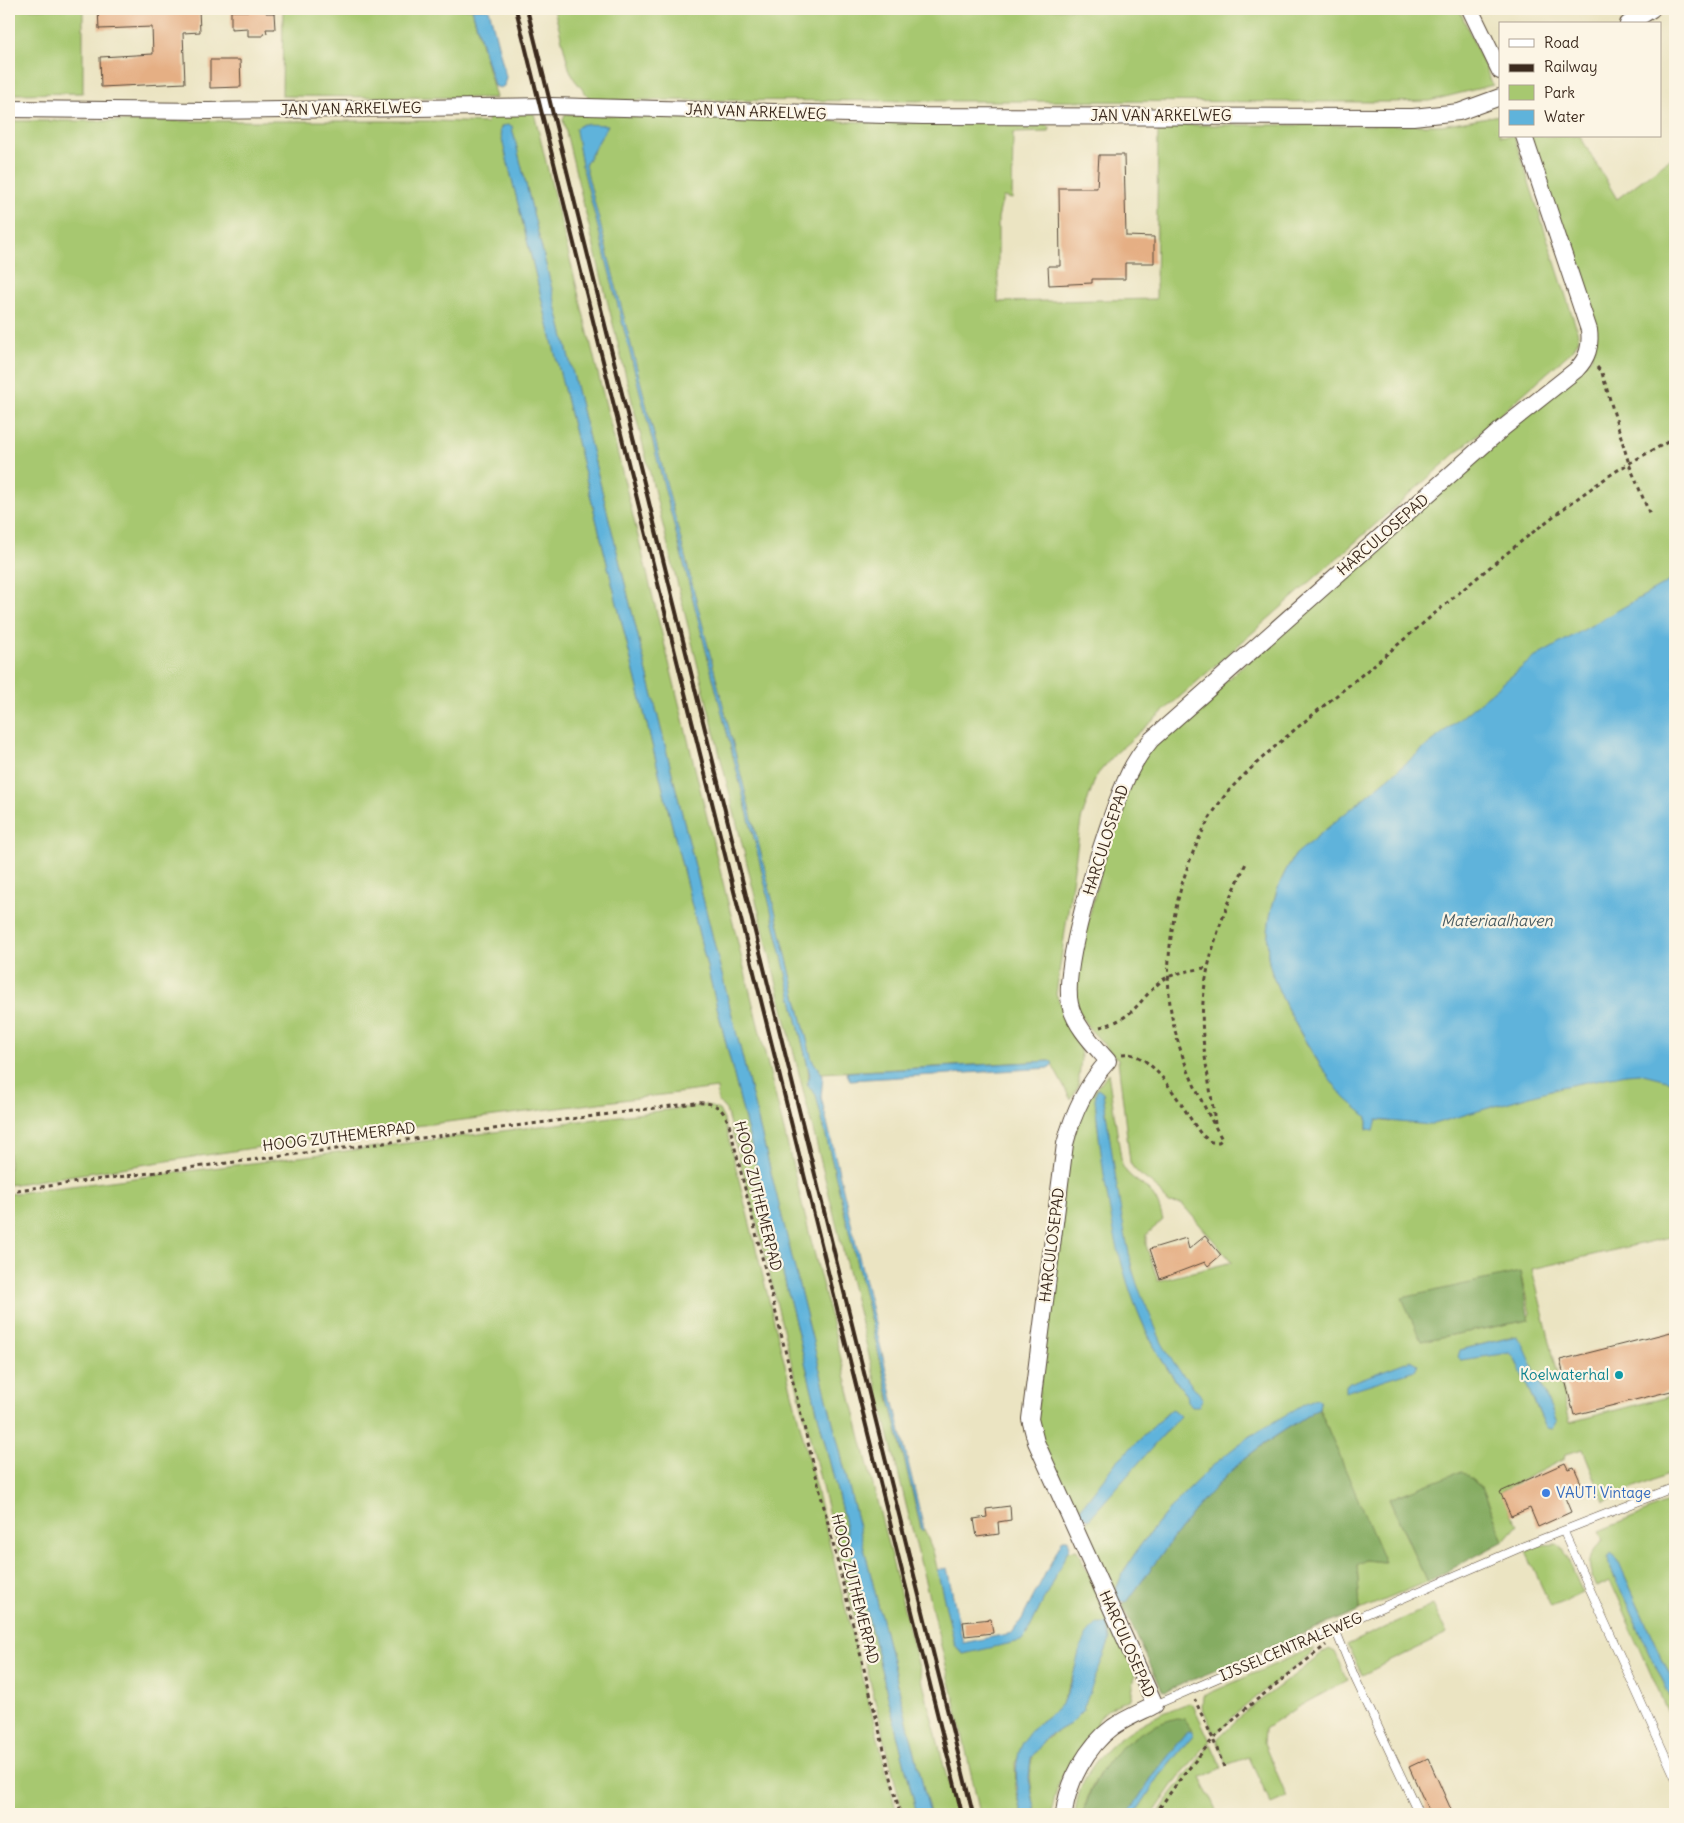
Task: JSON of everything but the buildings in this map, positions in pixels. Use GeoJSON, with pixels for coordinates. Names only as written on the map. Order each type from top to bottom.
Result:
{"type":"FeatureCollection","features":[{"type":"Feature","properties":{"kind":"street"},"geometry":{"type":"LineString","coordinates":[[1470,9],[1499,69]]}},
{"type":"Feature","properties":{"kind":"street"},"geometry":{"type":"LineString","coordinates":[[1631,22],[1652,9]]}},
{"type":"Feature","properties":{"kind":"street","name":"JAN VAN ARKELWEG"},"geometry":{"type":"LineString","coordinates":[[9,108],[208,111],[551,106],[923,116],[1414,117],[1459,112],[1499,98]]}},
{"type":"Feature","properties":{"kind":"street"},"geometry":{"type":"LineString","coordinates":[[1525,138],[1589,330],[1587,355]]}},
{"type":"Feature","properties":{"kind":"street","name":"HARCULOSEPAD"},"geometry":{"type":"LineString","coordinates":[[1155,1705],[1036,1442],[1030,1419],[1065,1144],[1073,1118],[1092,1078],[1108,1061],[1086,1033],[1070,1004],[1069,985],[1075,946],[1110,820],[1128,776],[1145,747],[1159,732],[1503,428],[1576,370],[1587,355]]}},
{"type":"Feature","properties":{"kind":"street","name":"IJSSELCENTRALEWEG"},"geometry":{"type":"LineString","coordinates":[[1064,1814],[1065,1801],[1076,1773],[1093,1748],[1112,1728],[1155,1705]]}},
{"type":"Feature","properties":{"kind":"lane","name":"IJSSELCENTRALEWEG"},"geometry":{"type":"LineString","coordinates":[[1155,1705],[1524,1546],[1564,1532],[1675,1487]]}},
{"type":"Feature","properties":{"kind":"lane"},"geometry":{"type":"LineString","coordinates":[[1564,1532],[1675,1777]]}},
{"type":"Feature","properties":{"kind":"lane"},"geometry":{"type":"LineString","coordinates":[[1335,1629],[1354,1678],[1420,1814]]}},
{"type":"Feature","properties":{"kind":"path"},"geometry":{"type":"LineString","coordinates":[[1587,355],[1602,372],[1630,464],[1650,514]]}},
{"type":"Feature","properties":{"kind":"path"},"geometry":{"type":"LineString","coordinates":[[1108,1061],[1125,1053],[1140,1058],[1154,1068],[1166,1082],[1192,1122],[1211,1142],[1219,1142],[1222,1139],[1206,1111],[1180,1051],[1172,1020],[1169,976],[1174,919],[1188,865],[1201,835],[1236,784],[1300,726],[1514,548],[1606,477],[1675,438]]}},
{"type":"Feature","properties":{"kind":"path"},"geometry":{"type":"LineString","coordinates":[[1215,1127],[1203,1037],[1204,983],[1220,923],[1247,862]]}},
{"type":"Feature","properties":{"kind":"path"},"geometry":{"type":"LineString","coordinates":[[1086,1033],[1117,1023],[1140,1006],[1160,982],[1169,976],[1208,967]]}},
{"type":"Feature","properties":{"kind":"path","name":"HOOG ZUTHEMERPAD"},"geometry":{"type":"LineString","coordinates":[[9,1191],[695,1103],[715,1104],[724,1110],[900,1814]]}},
{"type":"Feature","properties":{"kind":"path"},"geometry":{"type":"LineString","coordinates":[[1155,1814],[1213,1738],[1245,1709],[1338,1637]]}},
{"type":"Feature","properties":{"kind":"path"},"geometry":{"type":"LineString","coordinates":[[1190,1690],[1213,1738],[1224,1767]]}},
{"type":"Feature","properties":{"kind":"green space"},"geometry":{"type":"Polygon","coordinates":[[[9,9],[83,9],[83,93],[9,94],[9,9]]]}},
{"type":"Feature","properties":{"kind":"green space"},"geometry":{"type":"Polygon","coordinates":[[[283,9],[472,9],[496,98],[282,96],[283,9]]]}},
{"type":"Feature","properties":{"kind":"green space"},"geometry":{"type":"Polygon","coordinates":[[[554,9],[1459,9],[1493,85],[1429,101],[1390,102],[591,100],[574,79],[569,68],[554,9]]]}},
{"type":"Feature","properties":{"kind":"green space"},"geometry":{"type":"Polygon","coordinates":[[[534,113],[805,1216],[956,1814],[930,1814],[513,132],[501,127],[500,131],[917,1814],[903,1814],[753,1208],[726,1110],[718,1101],[717,1088],[312,1139],[9,1185],[9,121],[435,121],[487,123],[490,114],[534,113]]]}},
{"type":"Feature","properties":{"kind":"green space"},"geometry":{"type":"Polygon","coordinates":[[[565,114],[868,122],[1045,123],[1050,128],[1049,132],[1013,133],[1012,199],[1003,197],[998,218],[998,302],[1156,299],[1158,125],[1441,125],[1499,115],[1499,138],[1515,138],[1577,330],[1579,339],[1573,350],[1115,754],[1096,776],[1081,820],[1056,994],[1080,1047],[1081,1058],[1078,1087],[1071,1100],[1050,1061],[821,1073],[812,1060],[585,165],[608,125],[577,135],[582,165],[756,846],[808,1067],[809,1085],[816,1095],[921,1529],[924,1529],[933,1551],[955,1645],[963,1654],[1027,1634],[1067,1551],[1077,1550],[1135,1675],[1131,1699],[1111,1708],[1101,1716],[1091,1737],[1060,1780],[1052,1814],[1036,1814],[1030,1771],[1032,1760],[1043,1742],[1070,1724],[1085,1638],[1066,1695],[1057,1711],[1039,1723],[1015,1763],[1016,1789],[1022,1814],[980,1814],[956,1706],[563,120],[565,114]]]}},
{"type":"Feature","properties":{"kind":"green space"},"geometry":{"type":"Polygon","coordinates":[[[1531,138],[1581,138],[1617,199],[1675,155],[1675,1236],[1532,1269],[1570,1422],[1675,1395],[1675,1471],[1604,1501],[1583,1449],[1565,1454],[1564,1459],[1501,1491],[1511,1516],[1518,1525],[1504,1541],[1482,1487],[1389,1499],[1427,1582],[1360,1610],[1357,1565],[1365,1560],[1384,1562],[1319,1408],[1320,1406],[1270,1424],[1250,1436],[1203,1475],[1156,1525],[1137,1551],[1122,1575],[1114,1597],[1080,1529],[1179,1416],[1172,1409],[1159,1421],[1111,1471],[1078,1512],[1041,1442],[1036,1420],[1065,1172],[1080,1110],[1108,1073],[1122,1165],[1131,1177],[1153,1195],[1163,1220],[1146,1235],[1146,1245],[1158,1281],[1232,1262],[1182,1204],[1167,1203],[1158,1189],[1133,1168],[1130,1162],[1118,1060],[1088,1027],[1077,1009],[1075,970],[1115,818],[1149,749],[1592,357],[1531,138]],[[1296,854],[1283,877],[1273,902],[1270,916],[1268,956],[1275,983],[1299,1030],[1323,1069],[1367,1117],[1367,1129],[1377,1120],[1391,1122],[1296,854]],[[1096,1093],[1096,1113],[1115,1232],[1130,1290],[1140,1318],[1168,1371],[1187,1395],[1199,1393],[1174,1365],[1154,1331],[1140,1294],[1128,1253],[1120,1211],[1103,1093],[1096,1093]],[[1520,1272],[1421,1341],[1529,1320],[1530,1313],[1520,1272]],[[1516,1336],[1460,1350],[1507,1353],[1514,1357],[1546,1428],[1516,1336]]]}},
{"type":"Feature","properties":{"kind":"green space"},"geometry":{"type":"Polygon","coordinates":[[[706,1105],[719,1110],[724,1120],[897,1814],[9,1814],[9,1194],[706,1105]]]}},
{"type":"Feature","properties":{"kind":"green space"},"geometry":{"type":"Polygon","coordinates":[[[1520,1272],[1529,1320],[1421,1341],[1402,1298],[1520,1272]]]}},
{"type":"Feature","properties":{"kind":"green space"},"geometry":{"type":"Polygon","coordinates":[[[1319,1408],[1385,1562],[1365,1560],[1357,1565],[1360,1610],[1166,1691],[1162,1690],[1122,1605],[1127,1602],[1167,1546],[1196,1510],[1226,1476],[1251,1454],[1319,1408]]]}},
{"type":"Feature","properties":{"kind":"green space"},"geometry":{"type":"Polygon","coordinates":[[[1462,1471],[1482,1487],[1504,1541],[1427,1582],[1389,1499],[1462,1471]]]}},
{"type":"Feature","properties":{"kind":"green space"},"geometry":{"type":"Polygon","coordinates":[[[1675,1500],[1675,1687],[1624,1574],[1609,1565],[1675,1707],[1675,1729],[1610,1581],[1596,1587],[1591,1574],[1590,1562],[1593,1551],[1603,1541],[1599,1531],[1675,1500]]]}},
{"type":"Feature","properties":{"kind":"green space"},"geometry":{"type":"Polygon","coordinates":[[[1557,1544],[1563,1549],[1583,1593],[1551,1607],[1526,1552],[1540,1545],[1557,1544]]]}},
{"type":"Feature","properties":{"kind":"green space"},"geometry":{"type":"Polygon","coordinates":[[[1433,1605],[1447,1634],[1362,1675],[1347,1645],[1433,1605]]]}},
{"type":"Feature","properties":{"kind":"green space"},"geometry":{"type":"Polygon","coordinates":[[[1310,1649],[1315,1650],[1237,1713],[1215,1735],[1202,1707],[1203,1696],[1310,1649]]]}},
{"type":"Feature","properties":{"kind":"green space"},"geometry":{"type":"Polygon","coordinates":[[[1329,1649],[1335,1652],[1348,1680],[1296,1708],[1265,1729],[1264,1743],[1287,1797],[1271,1804],[1249,1757],[1226,1765],[1217,1739],[1245,1712],[1329,1649]]]}},
{"type":"Feature","properties":{"kind":"green space"},"geometry":{"type":"Polygon","coordinates":[[[1189,1703],[1193,1705],[1210,1741],[1178,1778],[1153,1814],[1135,1814],[1159,1777],[1193,1735],[1184,1719],[1173,1720],[1148,1730],[1123,1748],[1097,1778],[1088,1796],[1083,1814],[1075,1814],[1079,1793],[1088,1774],[1100,1757],[1114,1743],[1131,1730],[1169,1710],[1189,1703]]]}},
{"type":"Feature","properties":{"kind":"green space"},"geometry":{"type":"Polygon","coordinates":[[[1177,1718],[1184,1719],[1193,1732],[1188,1731],[1154,1774],[1128,1814],[1083,1814],[1096,1780],[1116,1752],[1143,1732],[1177,1718]]]}},
{"type":"Feature","properties":{"kind":"green space"},"geometry":{"type":"Polygon","coordinates":[[[1211,1744],[1222,1768],[1201,1778],[1218,1814],[1158,1814],[1171,1794],[1211,1744]]]}},
{"type":"Feature","properties":{"kind":"water"},"geometry":{"type":"Polygon","coordinates":[[[472,9],[489,9],[506,77],[504,86],[500,88],[494,86],[472,9]]]}},
{"type":"Feature","properties":{"kind":"water"},"geometry":{"type":"Polygon","coordinates":[[[583,124],[608,125],[585,165],[812,1060],[823,1075],[821,1097],[924,1529],[922,1531],[816,1095],[807,1084],[810,1075],[756,846],[582,165],[576,128],[583,124]]]}},
{"type":"Feature","properties":{"kind":"water"},"geometry":{"type":"Polygon","coordinates":[[[502,126],[512,126],[930,1814],[917,1814],[500,131],[502,126]]]}},
{"type":"Feature","properties":{"kind":"water","name":"Materiaalhaven"},"geometry":{"type":"Polygon","coordinates":[[[1675,578],[1675,1082],[1639,1073],[1626,1074],[1561,1087],[1430,1125],[1377,1120],[1374,1130],[1367,1129],[1367,1117],[1344,1097],[1334,1085],[1298,1029],[1271,970],[1268,956],[1270,916],[1273,902],[1289,865],[1296,854],[1532,659],[1675,578]]]}},
{"type":"Feature","properties":{"kind":"water"},"geometry":{"type":"Polygon","coordinates":[[[1050,1061],[1053,1063],[1050,1068],[850,1080],[847,1074],[848,1072],[1050,1061]]]}},
{"type":"Feature","properties":{"kind":"water"},"geometry":{"type":"Polygon","coordinates":[[[1098,1089],[1103,1093],[1121,1213],[1132,1269],[1162,1343],[1174,1364],[1203,1398],[1199,1406],[1192,1406],[1188,1401],[1187,1395],[1164,1363],[1145,1329],[1131,1293],[1111,1217],[1104,1178],[1095,1100],[1098,1089]]]}},
{"type":"Feature","properties":{"kind":"water"},"geometry":{"type":"Polygon","coordinates":[[[1516,1336],[1523,1344],[1557,1422],[1553,1429],[1546,1428],[1514,1357],[1510,1353],[1461,1360],[1458,1357],[1460,1350],[1516,1336]]]}},
{"type":"Feature","properties":{"kind":"water"},"geometry":{"type":"Polygon","coordinates":[[[1411,1360],[1418,1364],[1415,1370],[1345,1392],[1345,1385],[1411,1360]]]}},
{"type":"Feature","properties":{"kind":"water"},"geometry":{"type":"Polygon","coordinates":[[[1317,1399],[1320,1402],[1319,1408],[1243,1460],[1211,1492],[1181,1528],[1127,1602],[1118,1601],[1114,1597],[1121,1578],[1148,1535],[1204,1474],[1238,1445],[1268,1425],[1305,1403],[1317,1399]]]}},
{"type":"Feature","properties":{"kind":"water"},"geometry":{"type":"Polygon","coordinates":[[[1172,1409],[1180,1416],[1089,1519],[1080,1516],[1078,1512],[1116,1462],[1172,1409]]]}},
{"type":"Feature","properties":{"kind":"water"},"geometry":{"type":"Polygon","coordinates":[[[1063,1539],[1068,1539],[1070,1546],[1027,1634],[1021,1641],[963,1654],[955,1645],[937,1570],[947,1568],[963,1643],[1012,1633],[1022,1619],[1063,1539]]]}},
{"type":"Feature","properties":{"kind":"water"},"geometry":{"type":"Polygon","coordinates":[[[1611,1554],[1618,1560],[1675,1687],[1675,1707],[1609,1565],[1608,1559],[1611,1554]]]}},
{"type":"Feature","properties":{"kind":"water"},"geometry":{"type":"Polygon","coordinates":[[[1097,1624],[1108,1624],[1110,1640],[1082,1712],[1070,1724],[1047,1737],[1031,1758],[1029,1778],[1036,1814],[1022,1814],[1016,1777],[1019,1754],[1023,1743],[1029,1733],[1063,1701],[1069,1689],[1082,1645],[1087,1634],[1097,1624]]]}},
{"type":"Feature","properties":{"kind":"water"},"geometry":{"type":"Polygon","coordinates":[[[1188,1731],[1193,1732],[1193,1735],[1159,1777],[1135,1814],[1128,1814],[1154,1774],[1188,1731]]]}},
{"type":"Feature","properties":{"kind":"railway"},"geometry":{"type":"LineString","coordinates":[[516,9],[962,1814]]}},
{"type":"Feature","properties":{"kind":"railway"},"geometry":{"type":"LineString","coordinates":[[527,9],[973,1814]]}},
{"type":"Feature","properties":{"kind":"place","name":"Koelwaterhal"},"geometry":{"type":"Point","coordinates":[1619,1375]}},
{"type":"Feature","properties":{"kind":"place","name":"VAUT! Vintage"},"geometry":{"type":"Point","coordinates":[1546,1493]}}]}
